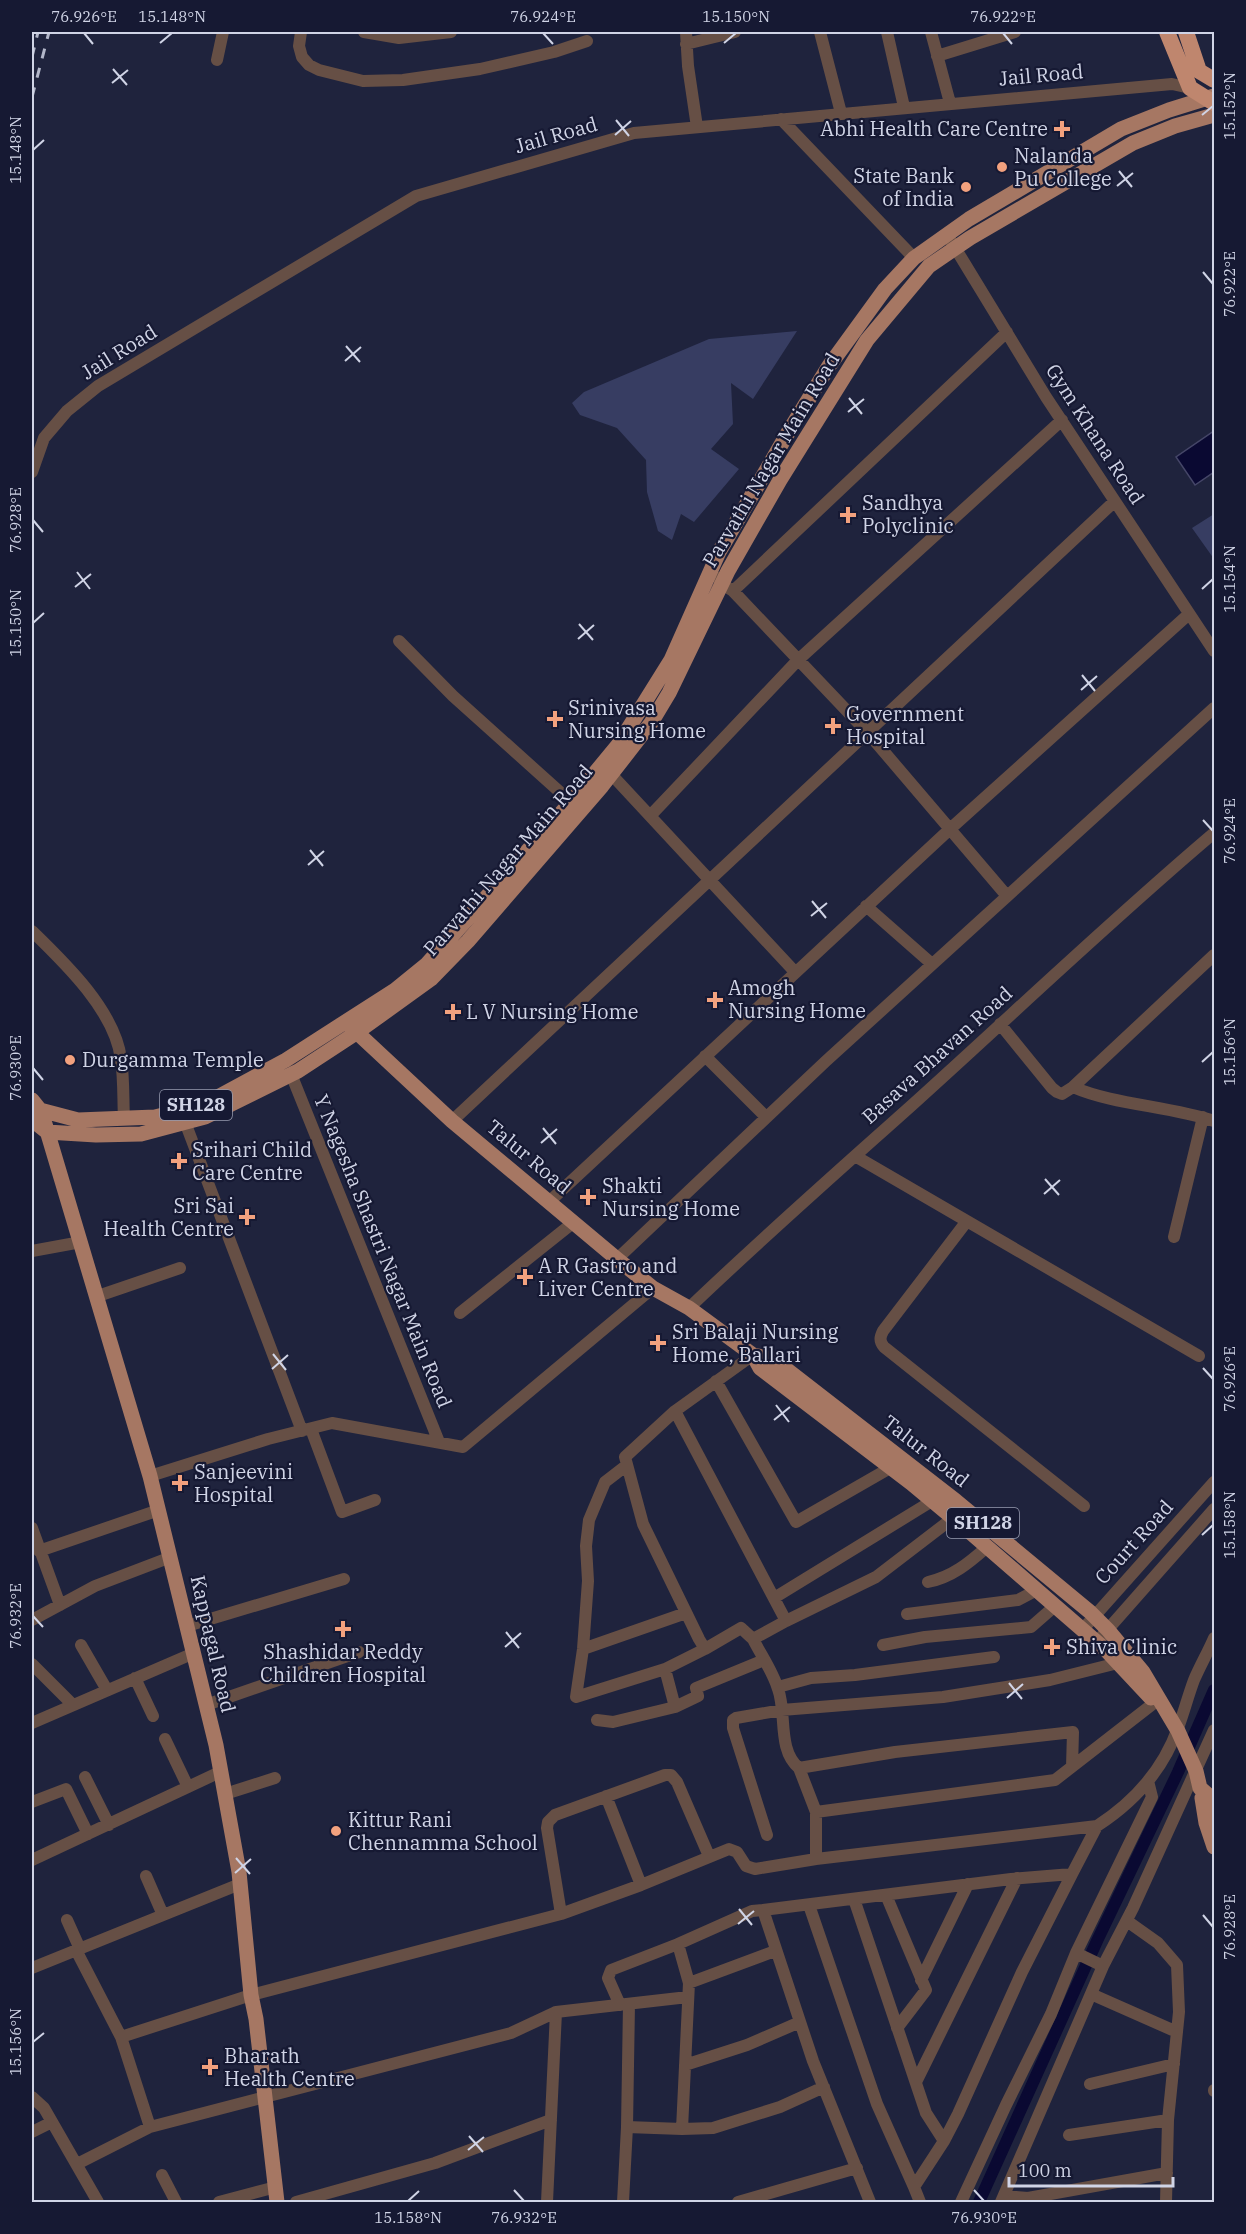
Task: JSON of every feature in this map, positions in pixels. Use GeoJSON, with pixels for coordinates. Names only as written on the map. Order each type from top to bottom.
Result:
{"type":"FeatureCollection","features":[{"type":"Feature","properties":{"kind":"highway"},"geometry":{"type":"LineString","coordinates":[[1167,32],[1190,88],[1211,99]]}},
{"type":"Feature","properties":{"kind":"highway"},"geometry":{"type":"LineString","coordinates":[[1186,32],[1199,71],[1213,80]]}},
{"type":"Feature","properties":{"kind":"main road","name":"Parvathi Nagar Main Road"},"geometry":{"type":"LineString","coordinates":[[47,1132],[96,1135],[141,1134],[206,1117],[291,1074],[356,1034],[431,979],[468,941],[611,774],[651,723],[728,587],[780,480],[867,340],[969,219],[1121,129],[1169,110],[1211,99]]}},
{"type":"Feature","properties":{"kind":"main road","name":"Parvathi Nagar Main Road"},"geometry":{"type":"LineString","coordinates":[[346,1021],[395,990],[427,964],[571,802],[618,745],[671,660],[719,552],[783,441],[829,366],[885,289],[914,258],[952,241],[1133,142],[1175,126],[1215,115]]}},
{"type":"Feature","properties":{"kind":"main road","name":"Talur Road"},"geometry":{"type":"LineString","coordinates":[[346,1021],[356,1034],[452,1121],[550,1201],[616,1259],[653,1288],[689,1308],[753,1355],[773,1359],[956,1501],[1094,1616],[1143,1672],[1178,1731],[1196,1771],[1206,1823],[1215,1847]]}},
{"type":"Feature","properties":{"kind":"main road","name":"SH128"},"geometry":{"type":"LineString","coordinates":[[34,1110],[78,1120],[155,1117],[212,1100],[286,1060],[346,1021]]}},
{"type":"Feature","properties":{"kind":"main road","name":"Kappagal Road"},"geometry":{"type":"LineString","coordinates":[[34,1110],[47,1132],[98,1296],[150,1476],[206,1704],[225,1794],[240,1884],[251,1995],[256,2019],[277,2195]]}},
{"type":"Feature","properties":{"kind":"main road","name":"Talur Road"},"geometry":{"type":"LineString","coordinates":[[753,1355],[760,1368],[932,1501],[1083,1629],[1155,1702],[1178,1731]]}},
{"type":"Feature","properties":{"kind":"main road","name":"Talur Road"},"geometry":{"type":"LineString","coordinates":[[1200,1788],[1208,1795],[1215,1811]]}},
{"type":"Feature","properties":{"kind":"street"},"geometry":{"type":"LineString","coordinates":[[217,60],[223,32]]}},
{"type":"Feature","properties":{"kind":"street"},"geometry":{"type":"LineString","coordinates":[[301,32],[299,46],[302,57],[309,65],[319,70],[363,81],[404,80],[480,69],[554,52],[587,41]]}},
{"type":"Feature","properties":{"kind":"street"},"geometry":{"type":"LineString","coordinates":[[364,32],[399,38],[451,32]]}},
{"type":"Feature","properties":{"kind":"street"},"geometry":{"type":"LineString","coordinates":[[697,127],[686,38],[735,32]]}},
{"type":"Feature","properties":{"kind":"street"},"geometry":{"type":"LineString","coordinates":[[819,32],[841,113]]}},
{"type":"Feature","properties":{"kind":"street"},"geometry":{"type":"LineString","coordinates":[[887,32],[904,107]]}},
{"type":"Feature","properties":{"kind":"street"},"geometry":{"type":"LineString","coordinates":[[931,32],[950,102]]}},
{"type":"Feature","properties":{"kind":"street"},"geometry":{"type":"LineString","coordinates":[[937,56],[1015,32]]}},
{"type":"Feature","properties":{"kind":"street","name":"Jail Road"},"geometry":{"type":"LineString","coordinates":[[32,472],[44,438],[66,411],[98,386],[416,196],[633,133],[950,102],[1172,84],[1190,88]]}},
{"type":"Feature","properties":{"kind":"street"},"geometry":{"type":"LineString","coordinates":[[781,119],[914,258]]}},
{"type":"Feature","properties":{"kind":"street","name":"Gym Khana Road"},"geometry":{"type":"LineString","coordinates":[[952,241],[1062,420],[1215,651]]}},
{"type":"Feature","properties":{"kind":"street"},"geometry":{"type":"LineString","coordinates":[[728,587],[1007,332]]}},
{"type":"Feature","properties":{"kind":"street"},"geometry":{"type":"LineString","coordinates":[[650,816],[798,660],[1062,420]]}},
{"type":"Feature","properties":{"kind":"street"},"geometry":{"type":"LineString","coordinates":[[452,1121],[1115,501]]}},
{"type":"Feature","properties":{"kind":"street"},"geometry":{"type":"LineString","coordinates":[[712,569],[868,733],[1007,896]]}},
{"type":"Feature","properties":{"kind":"street"},"geometry":{"type":"LineString","coordinates":[[550,1201],[866,906],[1189,614]]}},
{"type":"Feature","properties":{"kind":"street"},"geometry":{"type":"LineString","coordinates":[[399,640],[453,696],[571,802]]}},
{"type":"Feature","properties":{"kind":"street"},"geometry":{"type":"LineString","coordinates":[[616,1259],[932,964],[1215,708]]}},
{"type":"Feature","properties":{"kind":"street"},"geometry":{"type":"LineString","coordinates":[[611,774],[795,972]]}},
{"type":"Feature","properties":{"kind":"street","name":"Basava Bhavan Road"},"geometry":{"type":"LineString","coordinates":[[689,1308],[755,1244],[1144,892],[1215,833]]}},
{"type":"Feature","properties":{"kind":"street"},"geometry":{"type":"LineString","coordinates":[[866,906],[932,964]]}},
{"type":"Feature","properties":{"kind":"street"},"geometry":{"type":"LineString","coordinates":[[32,931],[68,967],[91,995],[107,1021],[121,1057],[123,1119]]}},
{"type":"Feature","properties":{"kind":"street"},"geometry":{"type":"LineString","coordinates":[[1000,1024],[1057,1092],[1062,1094],[1215,955]]}},
{"type":"Feature","properties":{"kind":"street"},"geometry":{"type":"LineString","coordinates":[[705,1056],[766,1117]]}},
{"type":"Feature","properties":{"kind":"street","name":"Y Nagesha Shastri Nagar Main Road"},"geometry":{"type":"LineString","coordinates":[[291,1074],[439,1442]]}},
{"type":"Feature","properties":{"kind":"street"},"geometry":{"type":"LineString","coordinates":[[1073,1086],[1089,1094],[1209,1119],[1174,1237]]}},
{"type":"Feature","properties":{"kind":"street"},"geometry":{"type":"LineString","coordinates":[[185,1122],[307,1430],[342,1512],[375,1500]]}},
{"type":"Feature","properties":{"kind":"street"},"geometry":{"type":"LineString","coordinates":[[855,1155],[1199,1356]]}},
{"type":"Feature","properties":{"kind":"street"},"geometry":{"type":"LineString","coordinates":[[967,1221],[884,1330],[880,1342],[1084,1506]]}},
{"type":"Feature","properties":{"kind":"street"},"geometry":{"type":"LineString","coordinates":[[460,1313],[574,1222]]}},
{"type":"Feature","properties":{"kind":"street"},"geometry":{"type":"LineString","coordinates":[[32,1251],[81,1242]]}},
{"type":"Feature","properties":{"kind":"street"},"geometry":{"type":"LineString","coordinates":[[98,1296],[180,1268]]}},
{"type":"Feature","properties":{"kind":"street"},"geometry":{"type":"LineString","coordinates":[[150,1476],[268,1439],[332,1423],[463,1447],[653,1288]]}},
{"type":"Feature","properties":{"kind":"street"},"geometry":{"type":"LineString","coordinates":[[705,1649],[643,1524],[626,1457],[675,1411],[753,1355]]}},
{"type":"Feature","properties":{"kind":"street"},"geometry":{"type":"LineString","coordinates":[[716,1381],[796,1522],[890,1468]]}},
{"type":"Feature","properties":{"kind":"street"},"geometry":{"type":"LineString","coordinates":[[675,1411],[786,1621]]}},
{"type":"Feature","properties":{"kind":"street"},"geometry":{"type":"LineString","coordinates":[[627,1465],[605,1482],[589,1520],[586,1546],[588,1581],[583,1649],[576,1697],[665,1669],[741,1628],[753,1639],[778,1687],[791,1761],[800,1768],[816,1812],[816,1859]]}},
{"type":"Feature","properties":{"kind":"street","name":"Court Road"},"geometry":{"type":"LineString","coordinates":[[1083,1629],[1215,1482]]}},
{"type":"Feature","properties":{"kind":"street"},"geometry":{"type":"LineString","coordinates":[[774,1598],[932,1501]]}},
{"type":"Feature","properties":{"kind":"street","name":"Court Road"},"geometry":{"type":"LineString","coordinates":[[1097,1642],[1215,1509]]}},
{"type":"Feature","properties":{"kind":"street"},"geometry":{"type":"LineString","coordinates":[[39,1551],[159,1510]]}},
{"type":"Feature","properties":{"kind":"street"},"geometry":{"type":"LineString","coordinates":[[753,1639],[876,1577],[953,1518]]}},
{"type":"Feature","properties":{"kind":"street"},"geometry":{"type":"LineString","coordinates":[[32,1528],[60,1605]]}},
{"type":"Feature","properties":{"kind":"street"},"geometry":{"type":"LineString","coordinates":[[928,1582],[941,1579],[963,1567],[987,1547]]}},
{"type":"Feature","properties":{"kind":"street"},"geometry":{"type":"LineString","coordinates":[[32,1620],[95,1586],[171,1557]]}},
{"type":"Feature","properties":{"kind":"street"},"geometry":{"type":"LineString","coordinates":[[187,1626],[344,1579]]}},
{"type":"Feature","properties":{"kind":"street"},"geometry":{"type":"LineString","coordinates":[[907,1614],[1018,1599],[1037,1590]]}},
{"type":"Feature","properties":{"kind":"street"},"geometry":{"type":"LineString","coordinates":[[883,1645],[925,1637],[1031,1627],[1055,1606]]}},
{"type":"Feature","properties":{"kind":"street"},"geometry":{"type":"LineString","coordinates":[[583,1649],[686,1613]]}},
{"type":"Feature","properties":{"kind":"street"},"geometry":{"type":"LineString","coordinates":[[121,2037],[251,1995],[561,1914],[641,1885],[709,1856],[733,1849],[746,1866],[755,1869],[816,1859],[1097,1826],[1118,1812],[1139,1793],[1148,1780],[1178,1731],[1195,1678],[1215,1638]]}},
{"type":"Feature","properties":{"kind":"street"},"geometry":{"type":"LineString","coordinates":[[81,1645],[107,1690]]}},
{"type":"Feature","properties":{"kind":"street"},"geometry":{"type":"LineString","coordinates":[[206,1704],[359,1652]]}},
{"type":"Feature","properties":{"kind":"street"},"geometry":{"type":"LineString","coordinates":[[32,1723],[194,1653]]}},
{"type":"Feature","properties":{"kind":"street"},"geometry":{"type":"LineString","coordinates":[[778,1687],[811,1678],[855,1675],[994,1657]]}},
{"type":"Feature","properties":{"kind":"street"},"geometry":{"type":"LineString","coordinates":[[597,1720],[613,1722],[675,1707],[698,1696],[696,1688],[764,1660]]}},
{"type":"Feature","properties":{"kind":"street"},"geometry":{"type":"LineString","coordinates":[[767,1835],[732,1723],[736,1718],[782,1710],[943,1697],[1050,1680],[1118,1663]]}},
{"type":"Feature","properties":{"kind":"street"},"geometry":{"type":"LineString","coordinates":[[32,1664],[73,1705]]}},
{"type":"Feature","properties":{"kind":"street"},"geometry":{"type":"LineString","coordinates":[[665,1669],[675,1707]]}},
{"type":"Feature","properties":{"kind":"street"},"geometry":{"type":"LineString","coordinates":[[135,1678],[153,1716]]}},
{"type":"Feature","properties":{"kind":"street"},"geometry":{"type":"LineString","coordinates":[[816,1812],[1054,1780],[1155,1702]]}},
{"type":"Feature","properties":{"kind":"street"},"geometry":{"type":"LineString","coordinates":[[1167,2173],[1028,2198],[1003,2199],[1091,1994],[1101,1965],[1127,1921],[1215,1730]]}},
{"type":"Feature","properties":{"kind":"street"},"geometry":{"type":"LineString","coordinates":[[800,1768],[895,1752],[1073,1732],[1072,1767]]}},
{"type":"Feature","properties":{"kind":"street"},"geometry":{"type":"LineString","coordinates":[[165,1739],[188,1787]]}},
{"type":"Feature","properties":{"kind":"street"},"geometry":{"type":"LineString","coordinates":[[32,1860],[220,1772]]}},
{"type":"Feature","properties":{"kind":"street"},"geometry":{"type":"LineString","coordinates":[[561,1914],[547,1828],[548,1822],[555,1815],[665,1775],[671,1775],[677,1782],[709,1856]]}},
{"type":"Feature","properties":{"kind":"street"},"geometry":{"type":"LineString","coordinates":[[86,1778],[109,1825]]}},
{"type":"Feature","properties":{"kind":"street"},"geometry":{"type":"LineString","coordinates":[[225,1794],[275,1778]]}},
{"type":"Feature","properties":{"kind":"street"},"geometry":{"type":"LineString","coordinates":[[961,2202],[1152,1797],[1152,1789],[1148,1780]]}},
{"type":"Feature","properties":{"kind":"street"},"geometry":{"type":"LineString","coordinates":[[32,1802],[66,1790],[88,1834]]}},
{"type":"Feature","properties":{"kind":"street"},"geometry":{"type":"LineString","coordinates":[[606,1796],[641,1885]]}},
{"type":"Feature","properties":{"kind":"street"},"geometry":{"type":"LineString","coordinates":[[914,2187],[944,2141],[958,2114],[1022,1972],[1097,1826]]}},
{"type":"Feature","properties":{"kind":"street"},"geometry":{"type":"LineString","coordinates":[[622,2202],[627,2127],[625,2005],[608,1978],[611,1970],[678,1944],[752,1911],[1017,1878],[1072,1874]]}},
{"type":"Feature","properties":{"kind":"street"},"geometry":{"type":"LineString","coordinates":[[146,1876],[163,1915]]}},
{"type":"Feature","properties":{"kind":"street"},"geometry":{"type":"LineString","coordinates":[[916,2082],[1017,1878]]}},
{"type":"Feature","properties":{"kind":"street"},"geometry":{"type":"LineString","coordinates":[[33,1963],[78,1949],[240,1884]]}},
{"type":"Feature","properties":{"kind":"street"},"geometry":{"type":"LineString","coordinates":[[921,1980],[968,1884]]}},
{"type":"Feature","properties":{"kind":"street"},"geometry":{"type":"LineString","coordinates":[[886,1894],[926,1990],[897,2028]]}},
{"type":"Feature","properties":{"kind":"street"},"geometry":{"type":"LineString","coordinates":[[854,1899],[926,2113],[944,2141]]}},
{"type":"Feature","properties":{"kind":"street"},"geometry":{"type":"LineString","coordinates":[[809,1905],[877,2104],[920,2202]]}},
{"type":"Feature","properties":{"kind":"street"},"geometry":{"type":"LineString","coordinates":[[762,1910],[824,2087],[870,2202]]}},
{"type":"Feature","properties":{"kind":"street"},"geometry":{"type":"LineString","coordinates":[[67,1920],[78,1949],[121,2037],[150,2127]]}},
{"type":"Feature","properties":{"kind":"street"},"geometry":{"type":"LineString","coordinates":[[1127,1921],[1158,1943],[1178,1965],[1179,2012],[1168,2120],[1166,2202]]}},
{"type":"Feature","properties":{"kind":"street"},"geometry":{"type":"LineString","coordinates":[[678,1944],[688,1983],[682,2129]]}},
{"type":"Feature","properties":{"kind":"street"},"geometry":{"type":"LineString","coordinates":[[688,1983],[776,1951]]}},
{"type":"Feature","properties":{"kind":"street"},"geometry":{"type":"LineString","coordinates":[[1079,1955],[1101,1965]]}},
{"type":"Feature","properties":{"kind":"street"},"geometry":{"type":"LineString","coordinates":[[1091,1994],[1177,2032]]}},
{"type":"Feature","properties":{"kind":"street"},"geometry":{"type":"LineString","coordinates":[[77,2164],[150,2127],[511,2032],[556,2012],[688,1997]]}},
{"type":"Feature","properties":{"kind":"street"},"geometry":{"type":"LineString","coordinates":[[547,2202],[556,2012]]}},
{"type":"Feature","properties":{"kind":"street"},"geometry":{"type":"LineString","coordinates":[[685,2066],[747,2045],[800,2022]]}},
{"type":"Feature","properties":{"kind":"street"},"geometry":{"type":"LineString","coordinates":[[1090,2084],[1174,2064]]}},
{"type":"Feature","properties":{"kind":"street"},"geometry":{"type":"LineString","coordinates":[[627,2127],[713,2128],[780,2107],[824,2087]]}},
{"type":"Feature","properties":{"kind":"street"},"geometry":{"type":"LineString","coordinates":[[32,2097],[44,2108],[98,2202]]}},
{"type":"Feature","properties":{"kind":"street"},"geometry":{"type":"LineString","coordinates":[[296,2202],[435,2163],[551,2120]]}},
{"type":"Feature","properties":{"kind":"street"},"geometry":{"type":"LineString","coordinates":[[1069,2135],[1168,2120]]}},
{"type":"Feature","properties":{"kind":"street"},"geometry":{"type":"LineString","coordinates":[[32,2132],[52,2122]]}},
{"type":"Feature","properties":{"kind":"street"},"geometry":{"type":"LineString","coordinates":[[738,2202],[857,2168]]}},
{"type":"Feature","properties":{"kind":"street"},"geometry":{"type":"LineString","coordinates":[[162,2175],[176,2202]]}},
{"type":"Feature","properties":{"kind":"street"},"geometry":{"type":"LineString","coordinates":[[219,2202],[277,2195]]}},
{"type":"Feature","properties":{"kind":"shaded area"},"geometry":{"type":"Polygon","coordinates":[[[797,331],[753,399],[731,383],[733,424],[711,449],[739,469],[694,522],[681,514],[672,540],[658,531],[647,492],[646,460],[617,428],[580,415],[572,403],[584,392],[709,339],[797,331]]]}},
{"type":"Feature","properties":{"kind":"shaded area"},"geometry":{"type":"Polygon","coordinates":[[[1214,431],[1214,472],[1195,485],[1176,457],[1214,431]]]}},
{"type":"Feature","properties":{"kind":"shaded area"},"geometry":{"type":"Polygon","coordinates":[[[1214,514],[1214,559],[1192,528],[1214,514]]]}},
{"type":"Feature","properties":{"kind":"waterway"},"geometry":{"type":"LineString","coordinates":[[979,2202],[1214,1690]]}},
{"type":"Feature","properties":{"kind":"railway"},"geometry":{"type":"LineString","coordinates":[[32,57],[38,32]]}},
{"type":"Feature","properties":{"kind":"railway"},"geometry":{"type":"LineString","coordinates":[[32,97],[49,32]]}},
{"type":"Feature","properties":{"kind":"place","name":"Abhi Health Care Centre"},"geometry":{"type":"Point","coordinates":[1062,129]}},
{"type":"Feature","properties":{"kind":"place","name":"Nalanda Pu College"},"geometry":{"type":"Point","coordinates":[1002,167]}},
{"type":"Feature","properties":{"kind":"place","name":"State Bank of India"},"geometry":{"type":"Point","coordinates":[966,187]}},
{"type":"Feature","properties":{"kind":"place","name":"Sandhya Polyclinic"},"geometry":{"type":"Point","coordinates":[848,515]}},
{"type":"Feature","properties":{"kind":"place","name":"Srinivasa Nursing Home"},"geometry":{"type":"Point","coordinates":[555,719]}},
{"type":"Feature","properties":{"kind":"place","name":"Government Hospital"},"geometry":{"type":"Point","coordinates":[833,726]}},
{"type":"Feature","properties":{"kind":"place","name":"Amogh Nursing Home"},"geometry":{"type":"Point","coordinates":[715,1000]}},
{"type":"Feature","properties":{"kind":"place","name":"L V Nursing Home"},"geometry":{"type":"Point","coordinates":[453,1012]}},
{"type":"Feature","properties":{"kind":"place","name":"Durgamma Temple"},"geometry":{"type":"Point","coordinates":[70,1060]}},
{"type":"Feature","properties":{"kind":"place","name":"Srihari Child Care Centre"},"geometry":{"type":"Point","coordinates":[179,1161]}},
{"type":"Feature","properties":{"kind":"place","name":"Shakti Nursing Home"},"geometry":{"type":"Point","coordinates":[588,1197]}},
{"type":"Feature","properties":{"kind":"place","name":"Sri Sai Health Centre"},"geometry":{"type":"Point","coordinates":[247,1217]}},
{"type":"Feature","properties":{"kind":"place","name":"A R Gastro and Liver Centre"},"geometry":{"type":"Point","coordinates":[525,1277]}},
{"type":"Feature","properties":{"kind":"place","name":"Sri Balaji Nursing Home, Ballari"},"geometry":{"type":"Point","coordinates":[658,1343]}},
{"type":"Feature","properties":{"kind":"place","name":"Sanjeevini Hospital"},"geometry":{"type":"Point","coordinates":[180,1483]}},
{"type":"Feature","properties":{"kind":"place","name":"Shashidar Reddy Children Hospital"},"geometry":{"type":"Point","coordinates":[343,1629]}},
{"type":"Feature","properties":{"kind":"place","name":"Shiva Clinic"},"geometry":{"type":"Point","coordinates":[1052,1647]}},
{"type":"Feature","properties":{"kind":"place","name":"Kittur Rani Chennamma School"},"geometry":{"type":"Point","coordinates":[336,1831]}},
{"type":"Feature","properties":{"kind":"place","name":"Bharath Health Centre"},"geometry":{"type":"Point","coordinates":[210,2067]}}]}
